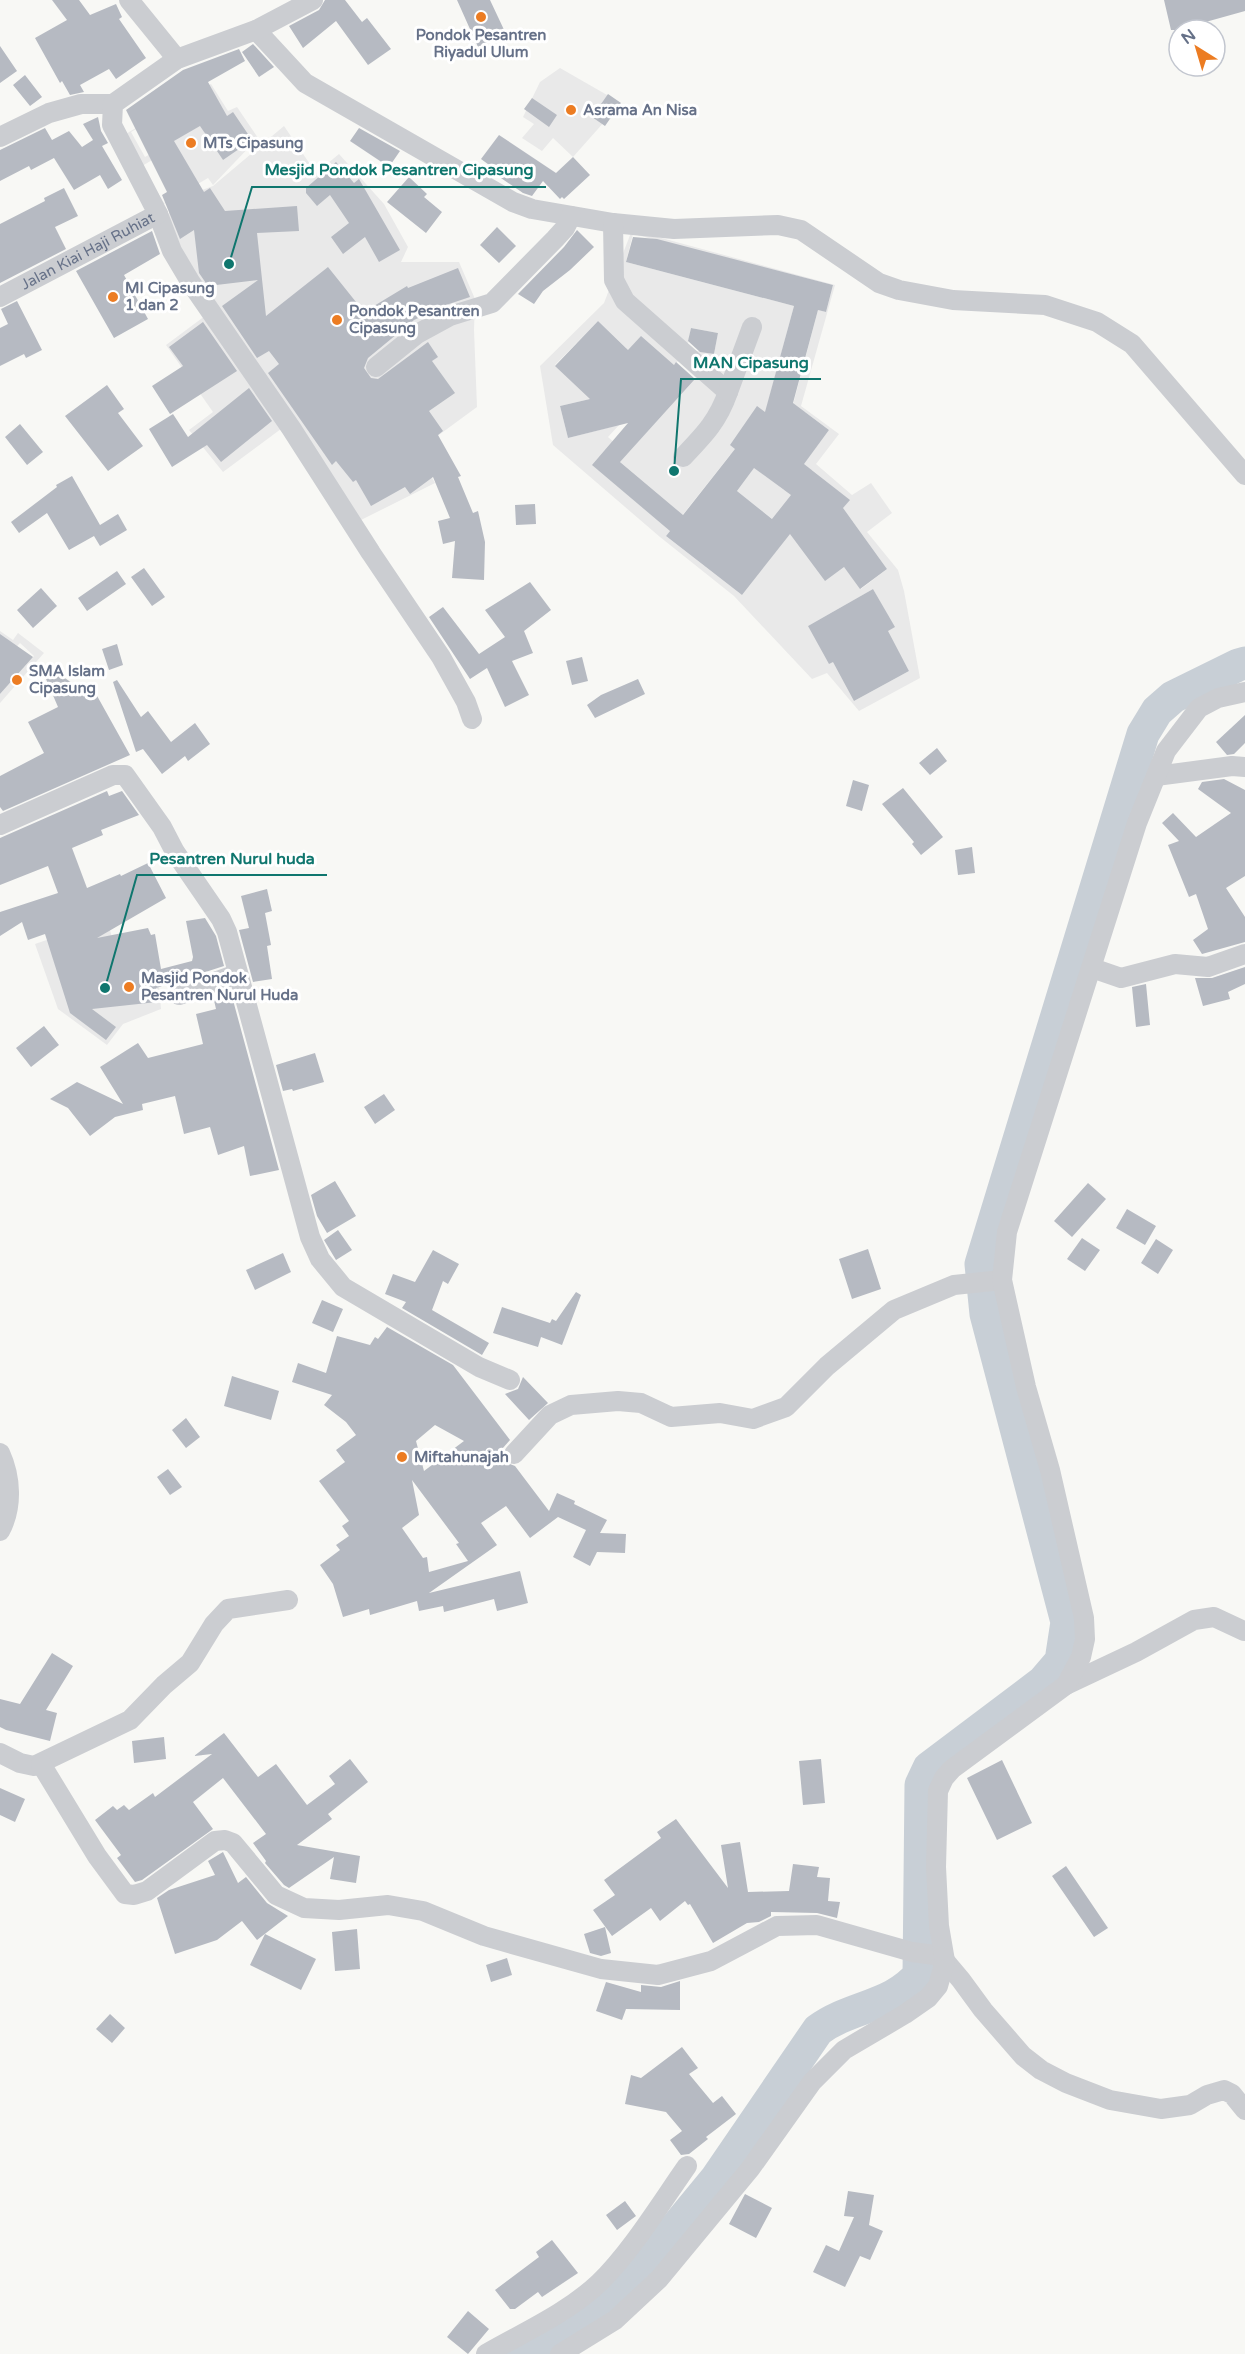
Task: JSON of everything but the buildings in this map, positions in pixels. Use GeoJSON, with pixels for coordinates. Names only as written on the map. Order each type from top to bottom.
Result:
{"type":"FeatureCollection","features":[{"type":"Feature","properties":{"kind":"street"},"geometry":{"type":"LineString","coordinates":[[129,0],[177,59]]}},
{"type":"Feature","properties":{"kind":"street"},"geometry":{"type":"LineString","coordinates":[[0,137],[59,110],[81,104],[113,104],[177,59],[256,30],[313,0]]}},
{"type":"Feature","properties":{"kind":"street"},"geometry":{"type":"LineString","coordinates":[[256,30],[305,83],[513,202],[532,209],[613,223],[674,229],[778,225],[801,230],[879,283],[899,290],[953,300],[1045,305],[1097,322],[1132,344],[1245,475]]}},
{"type":"Feature","properties":{"kind":"street","name":"Jalan Kiai Haji Ruhiat"},"geometry":{"type":"LineString","coordinates":[[0,297],[158,214],[112,125],[113,104]]}},
{"type":"Feature","properties":{"kind":"street"},"geometry":{"type":"LineString","coordinates":[[158,214],[172,251],[191,283],[291,428],[441,657],[466,702],[472,719]]}},
{"type":"Feature","properties":{"kind":"street"},"geometry":{"type":"LineString","coordinates":[[376,367],[410,339],[450,316],[492,303],[565,228],[571,216]]}},
{"type":"Feature","properties":{"kind":"street"},"geometry":{"type":"LineString","coordinates":[[613,223],[614,280],[625,302],[728,392]]}},
{"type":"Feature","properties":{"kind":"street"},"geometry":{"type":"LineString","coordinates":[[683,457],[707,433],[721,413],[752,327]]}},
{"type":"Feature","properties":{"kind":"street"},"geometry":{"type":"LineString","coordinates":[[1066,1685],[1081,1657],[1085,1639],[1084,1618],[1050,1470],[998,1280],[1007,1232],[1137,823],[1166,751],[1199,708],[1218,698],[1245,692]]}},
{"type":"Feature","properties":{"kind":"street"},"geometry":{"type":"LineString","coordinates":[[1156,776],[1222,767],[1245,767]]}},
{"type":"Feature","properties":{"kind":"street"},"geometry":{"type":"LineString","coordinates":[[0,825],[113,775],[125,775],[162,827],[175,852],[221,919],[298,1187],[310,1237],[320,1259],[343,1287],[479,1367],[510,1380]]}},
{"type":"Feature","properties":{"kind":"street"},"geometry":{"type":"LineString","coordinates":[[1092,968],[1121,978],[1175,964],[1208,967],[1245,954]]}},
{"type":"Feature","properties":{"kind":"street"},"geometry":{"type":"LineString","coordinates":[[179,995],[237,974]]}},
{"type":"Feature","properties":{"kind":"street"},"geometry":{"type":"LineString","coordinates":[[514,1454],[550,1415],[571,1405],[618,1401],[641,1402],[671,1418],[720,1413],[753,1419],[786,1407],[826,1366],[894,1310],[954,1285],[998,1280]]}},
{"type":"Feature","properties":{"kind":"street"},"geometry":{"type":"LineString","coordinates":[[0,1453],[10,1490],[4,1523],[0,1531]]}},
{"type":"Feature","properties":{"kind":"street"},"geometry":{"type":"LineString","coordinates":[[0,1753],[20,1763],[34,1766],[130,1720],[164,1685],[190,1663],[214,1624],[228,1609],[288,1599]]}},
{"type":"Feature","properties":{"kind":"street"},"geometry":{"type":"LineString","coordinates":[[560,2354],[615,2320],[659,2279],[750,2169],[812,2082],[844,2050],[928,1998],[938,1986],[940,1958],[936,1867],[938,1791],[944,1778],[952,1769],[1066,1685],[1136,1652],[1194,1620],[1214,1617],[1244,1631]]}},
{"type":"Feature","properties":{"kind":"street"},"geometry":{"type":"LineString","coordinates":[[41,1764],[97,1856],[124,1894],[134,1895],[147,1891],[215,1841],[225,1840],[233,1843],[276,1895],[304,1908],[339,1910],[388,1905],[423,1911],[484,1936],[601,1969],[658,1975],[711,1961],[777,1926],[817,1925],[940,1958],[1023,2056],[1041,2070],[1074,2087],[1110,2100],[1161,2109],[1176,2109],[1224,2090],[1233,2094],[1245,2110]]}},
{"type":"Feature","properties":{"kind":"street"},"geometry":{"type":"LineString","coordinates":[[486,2354],[546,2322],[599,2283],[648,2221],[687,2166]]}},
{"type":"Feature","properties":{"kind":"shaded area","name":"Asrama An Nisa"},"geometry":{"type":"Polygon","coordinates":[[[560,68],[621,103],[573,157],[553,138],[542,151],[522,138],[534,124],[523,117],[540,82],[560,68]]]}},
{"type":"Feature","properties":{"kind":"shaded area","name":"MTs Cipasung"},"geometry":{"type":"Polygon","coordinates":[[[211,84],[228,111],[237,107],[258,138],[213,185],[208,178],[162,205],[124,135],[211,84]],[[210,86],[131,132],[145,157],[224,112],[210,86]],[[233,112],[204,132],[223,160],[233,112]],[[176,146],[142,166],[164,203],[198,182],[176,146]]]}},
{"type":"Feature","properties":{"kind":"shaded area","name":"Pondok Pesantren Cipasung"},"geometry":{"type":"Polygon","coordinates":[[[284,126],[316,173],[339,154],[384,204],[408,247],[401,262],[459,262],[475,299],[477,407],[417,451],[435,483],[361,520],[289,423],[223,472],[189,430],[213,412],[166,345],[213,310],[163,219],[186,196],[213,186],[284,126]]]}},
{"type":"Feature","properties":{"kind":"shaded area"},"geometry":{"type":"Polygon","coordinates":[[[632,230],[835,285],[801,406],[839,434],[816,464],[852,495],[871,483],[892,513],[867,532],[898,570],[920,678],[859,711],[827,673],[812,679],[734,596],[660,537],[553,445],[540,366],[604,303],[632,230]],[[633,234],[626,262],[794,306],[767,406],[791,412],[818,310],[826,312],[833,285],[633,234]],[[598,321],[555,366],[626,348],[598,321]],[[691,328],[687,349],[714,354],[718,333],[691,328]],[[678,361],[608,437],[627,454],[696,378],[678,361]],[[603,396],[560,406],[568,438],[611,427],[603,396]],[[757,407],[755,462],[782,424],[757,407]],[[805,412],[760,472],[784,490],[829,430],[805,412]],[[606,450],[593,465],[665,526],[678,511],[606,450]],[[730,455],[666,536],[742,595],[790,533],[737,491],[751,472],[730,455]],[[812,470],[814,544],[849,500],[812,470]],[[853,522],[844,567],[861,589],[887,569],[853,522]],[[873,589],[808,626],[894,627],[873,589]],[[893,642],[854,701],[909,671],[893,642]]]}},
{"type":"Feature","properties":{"kind":"shaded area","name":"SMA Islam Cipasung"},"geometry":{"type":"Polygon","coordinates":[[[0,631],[13,640],[18,633],[44,653],[0,703],[0,694],[34,656],[20,643],[0,665],[0,631]]]}},
{"type":"Feature","properties":{"kind":"shaded area"},"geometry":{"type":"Polygon","coordinates":[[[107,919],[120,967],[157,964],[161,1009],[123,1024],[107,1045],[58,1009],[35,944],[107,919]]]}},
{"type":"Feature","properties":{"kind":"waterway"},"geometry":{"type":"LineString","coordinates":[[519,2354],[598,2312],[627,2287],[716,2179],[818,2030],[830,2022],[897,1994],[919,1975],[921,1785],[929,1768],[1043,1682],[1061,1661],[1067,1622],[986,1314],[981,1264],[1143,734],[1157,711],[1173,697],[1245,663]]}},
{"type":"Feature","properties":{"kind":"place","name":"Pondok Pesantren Riyadul Ulum"},"geometry":{"type":"Point","coordinates":[481,17]}},
{"type":"Feature","properties":{"kind":"place","name":"Asrama An Nisa"},"geometry":{"type":"Point","coordinates":[571,110]}},
{"type":"Feature","properties":{"kind":"place","name":"MTs Cipasung"},"geometry":{"type":"Point","coordinates":[191,143]}},
{"type":"Feature","properties":{"kind":"place","name":"Mesjid Pondok Pesantren Cipasung"},"geometry":{"type":"Point","coordinates":[229,264]}},
{"type":"Feature","properties":{"kind":"place","name":"MI Cipasung 1 dan 2"},"geometry":{"type":"Point","coordinates":[113,297]}},
{"type":"Feature","properties":{"kind":"place","name":"Pondok Pesantren Cipasung"},"geometry":{"type":"Point","coordinates":[337,320]}},
{"type":"Feature","properties":{"kind":"place","name":"MAN Cipasung"},"geometry":{"type":"Point","coordinates":[674,471]}},
{"type":"Feature","properties":{"kind":"place","name":"SMA Islam Cipasung"},"geometry":{"type":"Point","coordinates":[17,680]}},
{"type":"Feature","properties":{"kind":"place","name":"Masjid Pondok Pesantren Nurul Huda"},"geometry":{"type":"Point","coordinates":[129,987]}},
{"type":"Feature","properties":{"kind":"place","name":"Pesantren Nurul huda"},"geometry":{"type":"Point","coordinates":[105,988]}},
{"type":"Feature","properties":{"kind":"place","name":"Miftahunajah"},"geometry":{"type":"Point","coordinates":[402,1457]}}]}
